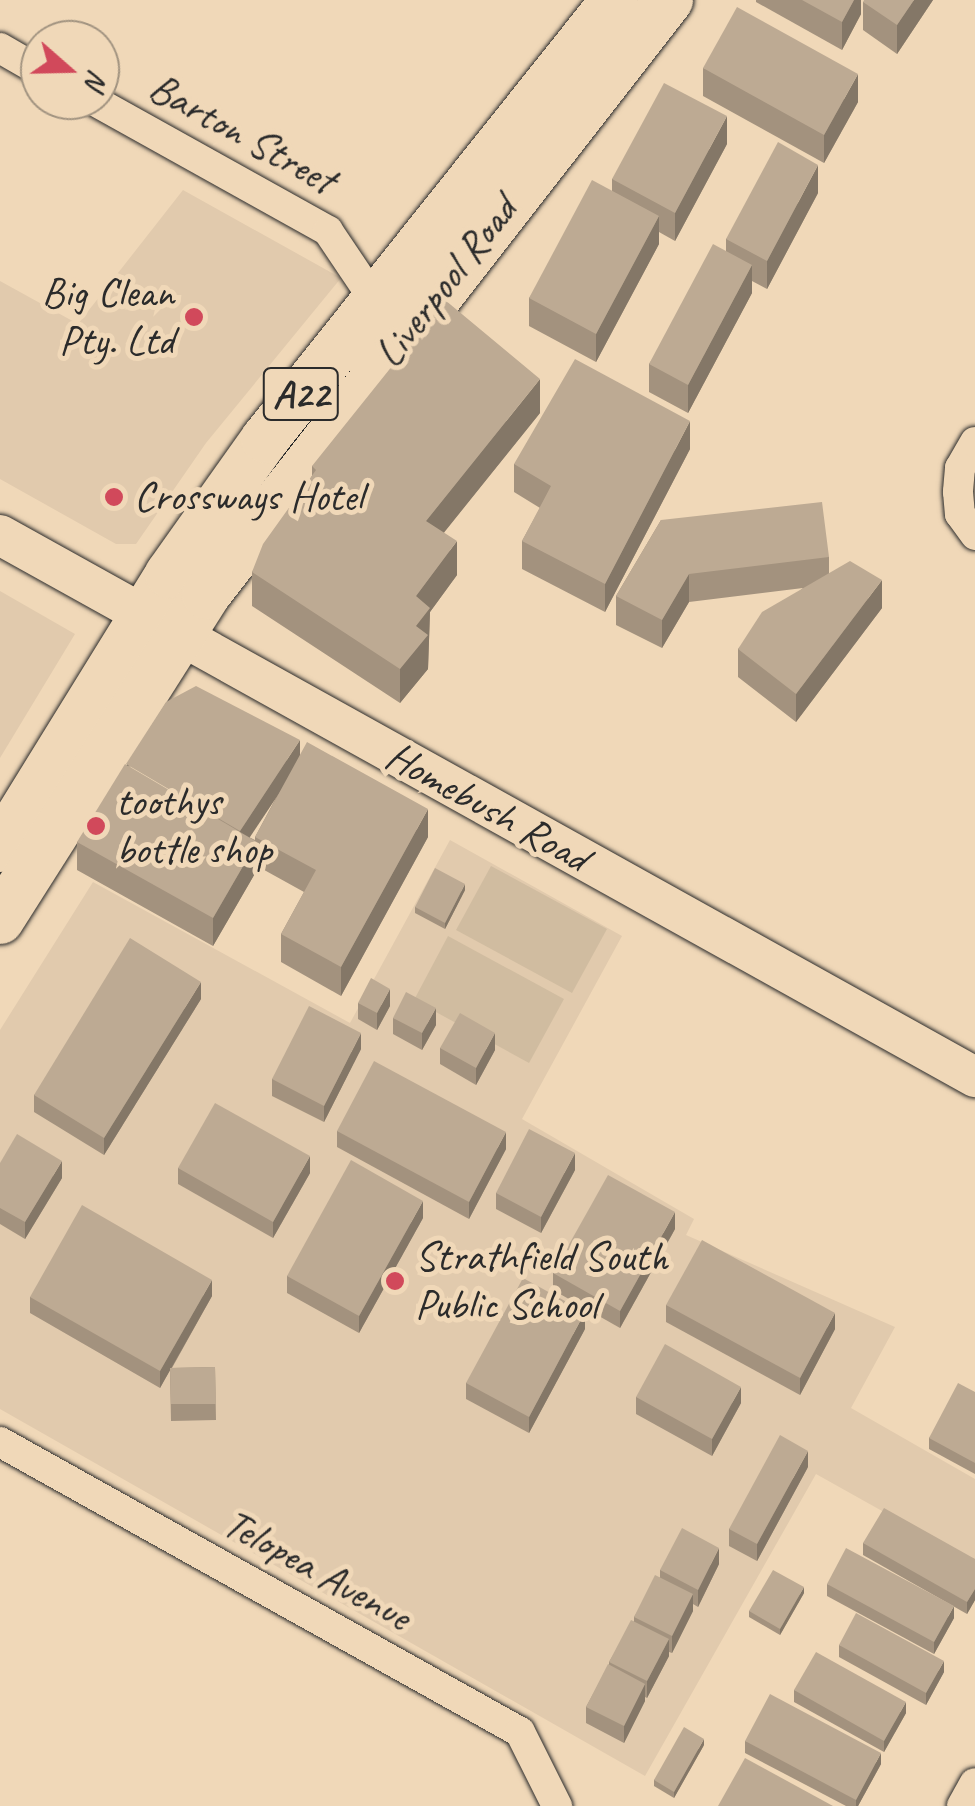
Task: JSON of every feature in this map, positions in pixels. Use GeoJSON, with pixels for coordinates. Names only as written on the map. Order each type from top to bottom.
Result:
{"type":"FeatureCollection","features":[{"type":"Feature","properties":{"kind":"highway","name":"Liverpool Road"},"geometry":{"type":"LineString","coordinates":[[0,920],[265,439],[615,0]]}},
{"type":"Feature","properties":{"kind":"highway","name":"Liverpool Road"},"geometry":{"type":"LineString","coordinates":[[0,848],[160,624],[669,0]]}},
{"type":"Feature","properties":{"kind":"main road","name":"Homebush Road"},"geometry":{"type":"LineString","coordinates":[[0,535],[975,1077]]}},
{"type":"Feature","properties":{"kind":"street","name":"Barton Street"},"geometry":{"type":"LineString","coordinates":[[120,115],[328,230],[376,301]]}},
{"type":"Feature","properties":{"kind":"street"},"geometry":{"type":"LineString","coordinates":[[975,442],[960,468],[958,492],[960,514],[975,535]]}},
{"type":"Feature","properties":{"kind":"street","name":"Telopea Avenue"},"geometry":{"type":"LineString","coordinates":[[0,1442],[520,1732],[557,1806]]}},
{"type":"Feature","properties":{"kind":"street"},"geometry":{"type":"LineString","coordinates":[[962,1806],[975,1783]]}},
{"type":"Feature","properties":{"kind":"shaded area"},"geometry":{"type":"Polygon","coordinates":[[[183,190],[341,278],[206,443],[136,544],[116,544],[0,479],[0,281],[78,324],[183,190]]]}},
{"type":"Feature","properties":{"kind":"shaded area"},"geometry":{"type":"Polygon","coordinates":[[[0,591],[75,634],[0,758],[0,591]]]}},
{"type":"Feature","properties":{"kind":"shaded area","name":"Strathfield South Public School"},"geometry":{"type":"Polygon","coordinates":[[[450,840],[622,936],[522,1119],[694,1219],[686,1235],[895,1327],[851,1408],[975,1479],[975,1563],[816,1474],[645,1776],[0,1409],[0,1030],[93,882],[350,1023],[450,840]]]}},
{"type":"Feature","properties":{"kind":"shaded area"},"geometry":{"type":"Polygon","coordinates":[[[491,866],[607,929],[572,993],[456,930],[491,866]]]}},
{"type":"Feature","properties":{"kind":"shaded area"},"geometry":{"type":"Polygon","coordinates":[[[448,936],[564,999],[529,1063],[414,1000],[448,936]]]}},
{"type":"Feature","properties":{"kind":"building"},"geometry":{"type":"Polygon","coordinates":[[[802,0],[854,0],[842,22],[802,0]]]}},
{"type":"Feature","properties":{"kind":"building"},"geometry":{"type":"Polygon","coordinates":[[[864,0],[914,0],[897,25],[864,0]]]}},
{"type":"Feature","properties":{"kind":"building"},"geometry":{"type":"Polygon","coordinates":[[[737,7],[858,74],[824,135],[703,68],[737,7]]]}},
{"type":"Feature","properties":{"kind":"building"},"geometry":{"type":"Polygon","coordinates":[[[664,83],[727,116],[675,213],[612,179],[664,83]]]}},
{"type":"Feature","properties":{"kind":"building"},"geometry":{"type":"Polygon","coordinates":[[[778,142],[818,165],[767,261],[726,239],[778,142]]]}},
{"type":"Feature","properties":{"kind":"building"},"geometry":{"type":"Polygon","coordinates":[[[592,180],[659,216],[596,334],[529,298],[592,180]]]}},
{"type":"Feature","properties":{"kind":"building"},"geometry":{"type":"Polygon","coordinates":[[[713,244],[752,265],[688,385],[649,364],[713,244]]]}},
{"type":"Feature","properties":{"kind":"building"},"geometry":{"type":"Polygon","coordinates":[[[445,300],[540,379],[426,521],[457,541],[416,596],[430,608],[416,626],[428,635],[400,669],[252,572],[263,544],[316,470],[312,466],[445,300]]]}},
{"type":"Feature","properties":{"kind":"building"},"geometry":{"type":"Polygon","coordinates":[[[575,359],[690,421],[605,584],[522,541],[551,486],[514,464],[575,359]]]}},
{"type":"Feature","properties":{"kind":"building"},"geometry":{"type":"Polygon","coordinates":[[[822,502],[829,557],[689,574],[662,620],[616,596],[661,520],[822,502]]]}},
{"type":"Feature","properties":{"kind":"building"},"geometry":{"type":"Polygon","coordinates":[[[850,561],[882,580],[796,694],[738,649],[762,612],[850,561]]]}},
{"type":"Feature","properties":{"kind":"building"},"geometry":{"type":"Polygon","coordinates":[[[196,686],[300,740],[240,831],[126,764],[166,702],[196,686]]]}},
{"type":"Feature","properties":{"kind":"building"},"geometry":{"type":"Polygon","coordinates":[[[307,742],[428,809],[341,967],[281,934],[316,870],[255,837],[307,742]]]}},
{"type":"Feature","properties":{"kind":"building"},"geometry":{"type":"Polygon","coordinates":[[[125,764],[257,842],[213,918],[77,842],[125,764]]]}},
{"type":"Feature","properties":{"kind":"building"},"geometry":{"type":"Polygon","coordinates":[[[435,868],[465,884],[445,923],[415,907],[435,868]]]}},
{"type":"Feature","properties":{"kind":"building"},"geometry":{"type":"Polygon","coordinates":[[[130,938],[201,982],[104,1138],[34,1095],[130,938]]]}},
{"type":"Feature","properties":{"kind":"building"},"geometry":{"type":"Polygon","coordinates":[[[371,978],[390,989],[377,1013],[358,1003],[371,978]]]}},
{"type":"Feature","properties":{"kind":"building"},"geometry":{"type":"Polygon","coordinates":[[[406,992],[436,1008],[422,1033],[393,1018],[406,992]]]}},
{"type":"Feature","properties":{"kind":"building"},"geometry":{"type":"Polygon","coordinates":[[[309,1006],[361,1033],[324,1106],[272,1079],[309,1006]]]}},
{"type":"Feature","properties":{"kind":"building"},"geometry":{"type":"Polygon","coordinates":[[[460,1013],[495,1033],[476,1068],[440,1048],[460,1013]]]}},
{"type":"Feature","properties":{"kind":"building"},"geometry":{"type":"Polygon","coordinates":[[[374,1061],[506,1132],[469,1202],[337,1131],[374,1061]]]}},
{"type":"Feature","properties":{"kind":"building"},"geometry":{"type":"Polygon","coordinates":[[[215,1103],[310,1156],[273,1222],[178,1168],[215,1103]]]}},
{"type":"Feature","properties":{"kind":"building"},"geometry":{"type":"Polygon","coordinates":[[[529,1129],[575,1153],[541,1217],[496,1193],[529,1129]]]}},
{"type":"Feature","properties":{"kind":"building"},"geometry":{"type":"Polygon","coordinates":[[[17,1134],[62,1161],[25,1222],[0,1208],[0,1163],[17,1134]]]}},
{"type":"Feature","properties":{"kind":"building"},"geometry":{"type":"Polygon","coordinates":[[[351,1160],[423,1201],[359,1316],[287,1276],[351,1160]]]}},
{"type":"Feature","properties":{"kind":"building"},"geometry":{"type":"Polygon","coordinates":[[[608,1175],[675,1212],[620,1311],[553,1273],[608,1175]]]}},
{"type":"Feature","properties":{"kind":"building"},"geometry":{"type":"Polygon","coordinates":[[[82,1205],[212,1280],[160,1371],[30,1297],[82,1205]]]}},
{"type":"Feature","properties":{"kind":"building"},"geometry":{"type":"Polygon","coordinates":[[[702,1240],[835,1313],[800,1378],[666,1305],[702,1240]]]}},
{"type":"Feature","properties":{"kind":"building"},"geometry":{"type":"Polygon","coordinates":[[[523,1278],[585,1312],[529,1417],[466,1383],[523,1278]]]}},
{"type":"Feature","properties":{"kind":"building"},"geometry":{"type":"Polygon","coordinates":[[[665,1344],[741,1387],[712,1439],[636,1397],[665,1344]]]}},
{"type":"Feature","properties":{"kind":"building"},"geometry":{"type":"Polygon","coordinates":[[[215,1367],[216,1404],[171,1404],[170,1368],[215,1367]]]}},
{"type":"Feature","properties":{"kind":"building"},"geometry":{"type":"Polygon","coordinates":[[[958,1383],[975,1392],[975,1463],[929,1438],[958,1383]]]}},
{"type":"Feature","properties":{"kind":"building"},"geometry":{"type":"Polygon","coordinates":[[[780,1435],[808,1451],[757,1544],[729,1529],[780,1435]]]}},
{"type":"Feature","properties":{"kind":"building"},"geometry":{"type":"Polygon","coordinates":[[[884,1508],[975,1559],[975,1589],[967,1602],[863,1543],[884,1508]]]}},
{"type":"Feature","properties":{"kind":"building"},"geometry":{"type":"Polygon","coordinates":[[[682,1528],[719,1548],[698,1590],[660,1570],[682,1528]]]}},
{"type":"Feature","properties":{"kind":"building"},"geometry":{"type":"Polygon","coordinates":[[[846,1548],[954,1606],[934,1642],[827,1584],[846,1548]]]}},
{"type":"Feature","properties":{"kind":"building"},"geometry":{"type":"Polygon","coordinates":[[[773,1570],[804,1587],[780,1629],[749,1611],[773,1570]]]}},
{"type":"Feature","properties":{"kind":"building"},"geometry":{"type":"Polygon","coordinates":[[[655,1575],[693,1594],[672,1636],[634,1617],[655,1575]]]}},
{"type":"Feature","properties":{"kind":"building"},"geometry":{"type":"Polygon","coordinates":[[[856,1613],[944,1661],[926,1693],[839,1645],[856,1613]]]}},
{"type":"Feature","properties":{"kind":"building"},"geometry":{"type":"Polygon","coordinates":[[[631,1620],[669,1639],[647,1681],[609,1662],[631,1620]]]}},
{"type":"Feature","properties":{"kind":"building"},"geometry":{"type":"Polygon","coordinates":[[[816,1652],[906,1702],[884,1741],[794,1690],[816,1652]]]}},
{"type":"Feature","properties":{"kind":"building"},"geometry":{"type":"Polygon","coordinates":[[[608,1664],[645,1684],[624,1726],[586,1707],[608,1664]]]}},
{"type":"Feature","properties":{"kind":"building"},"geometry":{"type":"Polygon","coordinates":[[[770,1694],[881,1753],[856,1800],[745,1741],[770,1694]]]}},
{"type":"Feature","properties":{"kind":"building"},"geometry":{"type":"Polygon","coordinates":[[[684,1727],[704,1739],[674,1792],[654,1780],[684,1727]]]}},
{"type":"Feature","properties":{"kind":"building"},"geometry":{"type":"Polygon","coordinates":[[[745,1758],[833,1806],[718,1806],[745,1758]]]}},
{"type":"Feature","properties":{"kind":"place","name":"Big Clean Pty. Ltd"},"geometry":{"type":"Point","coordinates":[194,317]}},
{"type":"Feature","properties":{"kind":"place","name":"Crossways Hotel"},"geometry":{"type":"Point","coordinates":[114,497]}},
{"type":"Feature","properties":{"kind":"place","name":"toothys bottle shop"},"geometry":{"type":"Point","coordinates":[96,826]}},
{"type":"Feature","properties":{"kind":"place","name":"Strathfield South Public School"},"geometry":{"type":"Point","coordinates":[395,1281]}}]}
